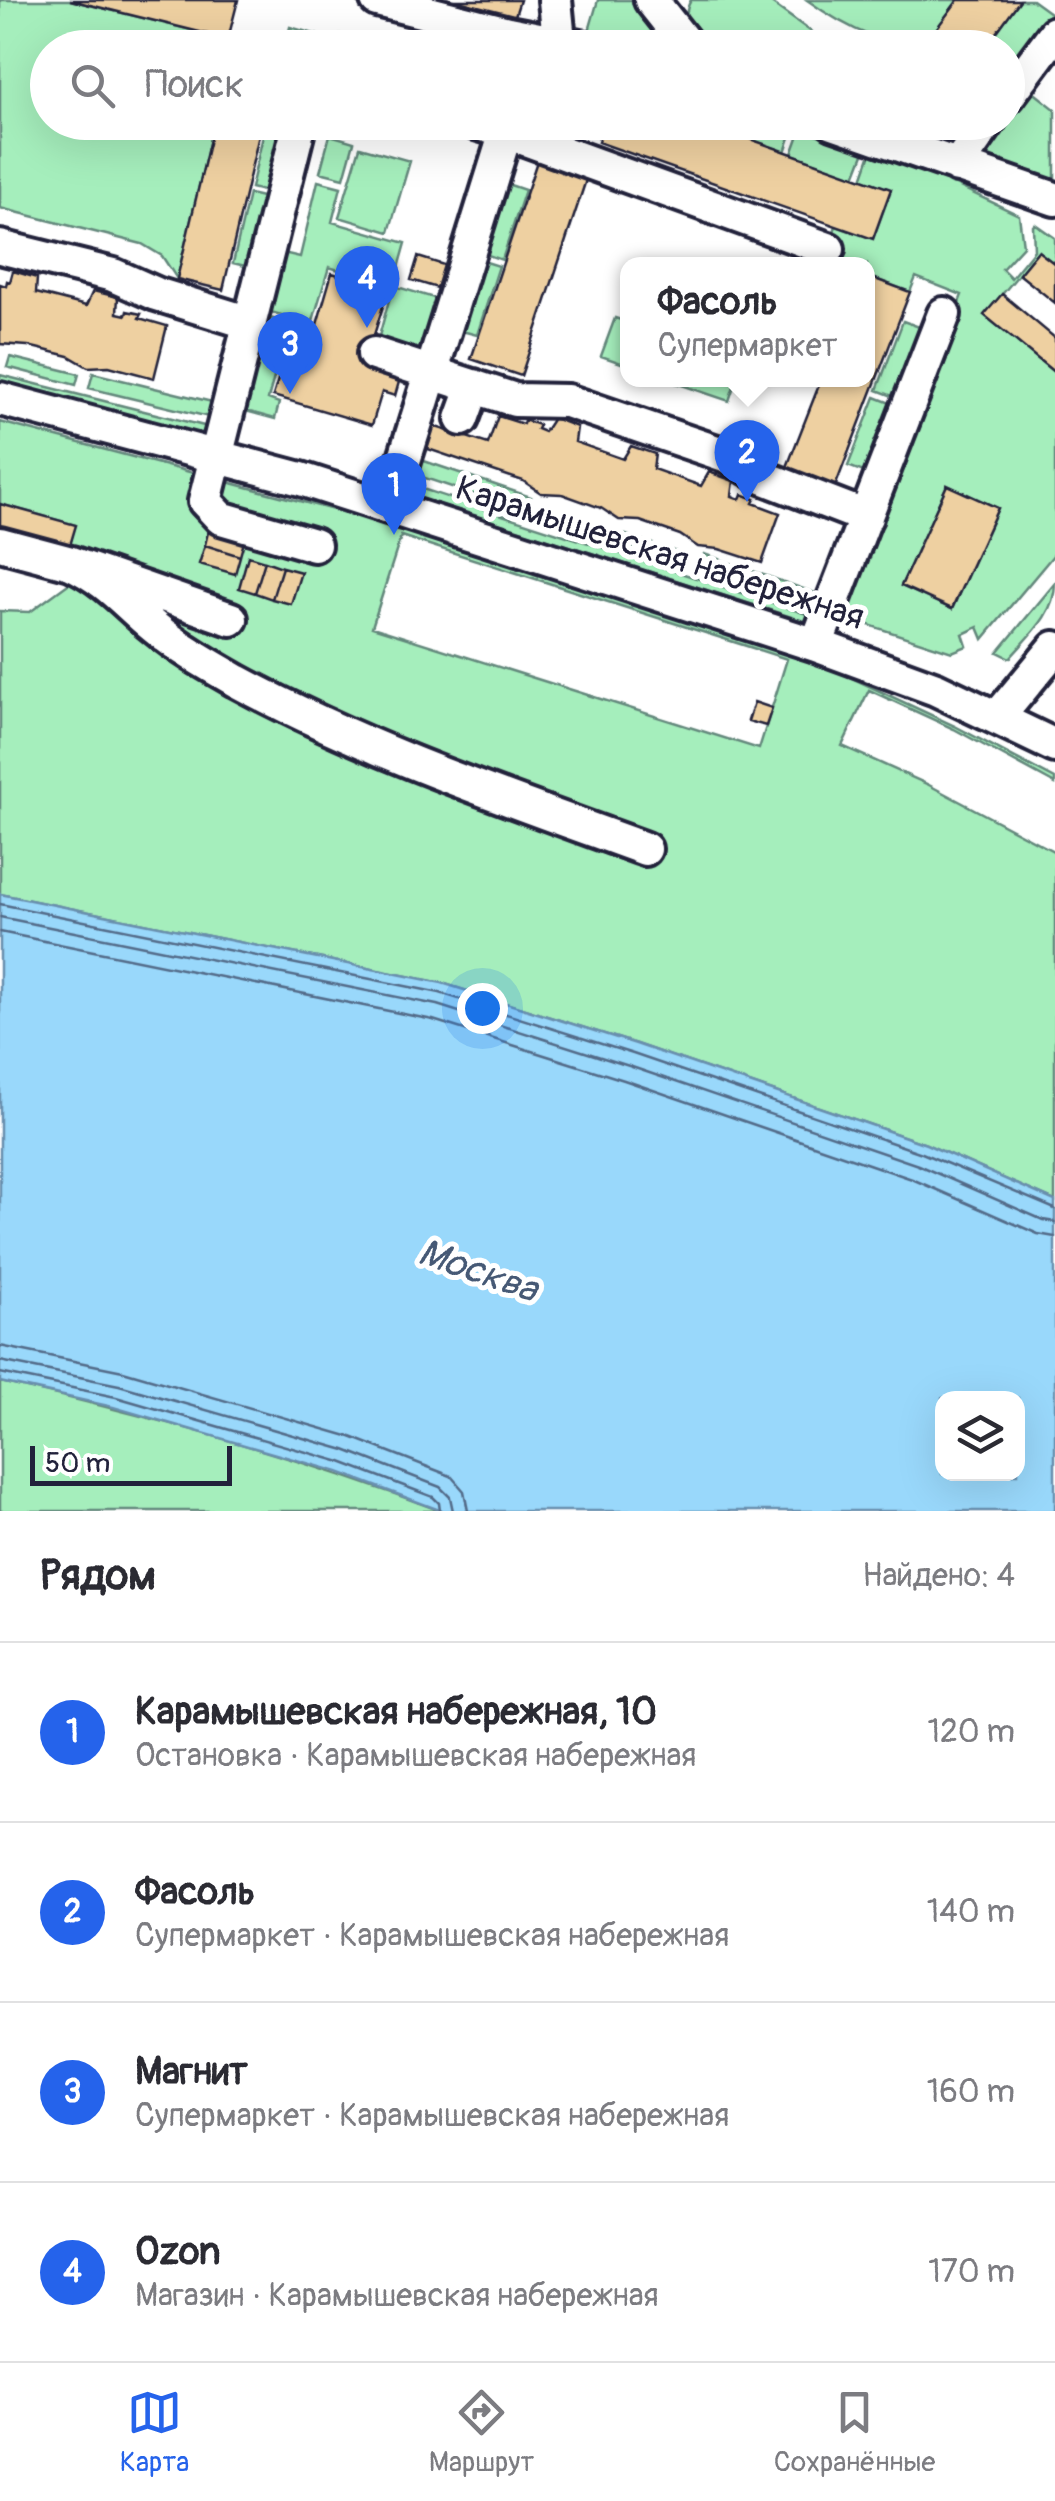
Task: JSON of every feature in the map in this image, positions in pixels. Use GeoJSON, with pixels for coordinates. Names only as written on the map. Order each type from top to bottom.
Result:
{"type":"FeatureCollection","features":[{"type":"Feature","properties":{"kind":"street"},"geometry":{"type":"LineString","coordinates":[[377,0],[493,30]]}},
{"type":"Feature","properties":{"kind":"street"},"geometry":{"type":"LineString","coordinates":[[555,0],[567,30]]}},
{"type":"Feature","properties":{"kind":"street"},"geometry":{"type":"LineString","coordinates":[[651,0],[675,30]]}},
{"type":"Feature","properties":{"kind":"street"},"geometry":{"type":"LineString","coordinates":[[1025,73],[1055,33]]}},
{"type":"Feature","properties":{"kind":"street"},"geometry":{"type":"LineString","coordinates":[[296,140],[205,501],[221,518],[314,545]]}},
{"type":"Feature","properties":{"kind":"street"},"geometry":{"type":"LineString","coordinates":[[390,506],[421,435],[431,373],[504,140]]}},
{"type":"Feature","properties":{"kind":"street"},"geometry":{"type":"LineString","coordinates":[[528,140],[828,249]]}},
{"type":"Feature","properties":{"kind":"street"},"geometry":{"type":"LineString","coordinates":[[883,140],[1055,199]]}},
{"type":"Feature","properties":{"kind":"street"},"geometry":{"type":"LineString","coordinates":[[957,166],[975,140]]}},
{"type":"Feature","properties":{"kind":"street"},"geometry":{"type":"LineString","coordinates":[[0,247],[113,275],[156,294],[250,323]]}},
{"type":"Feature","properties":{"kind":"street"},"geometry":{"type":"LineString","coordinates":[[816,645],[944,314]]}},
{"type":"Feature","properties":{"kind":"street"},"geometry":{"type":"LineString","coordinates":[[374,354],[524,402],[567,401],[728,456],[765,478],[866,517]]}},
{"type":"Feature","properties":{"kind":"street"},"geometry":{"type":"LineString","coordinates":[[462,418],[474,386]]}},
{"type":"Feature","properties":{"kind":"street","name":"Карамышевская набережная"},"geometry":{"type":"LineString","coordinates":[[0,399],[218,455],[390,506],[816,645],[936,689],[1055,746]]}},
{"type":"Feature","properties":{"kind":"street"},"geometry":{"type":"LineString","coordinates":[[0,544],[70,563],[231,619]]}},
{"type":"Feature","properties":{"kind":"street"},"geometry":{"type":"LineString","coordinates":[[70,563],[114,587],[155,628],[193,655],[293,709],[502,796],[645,848]]}},
{"type":"Feature","properties":{"kind":"street"},"geometry":{"type":"LineString","coordinates":[[997,718],[1055,648]]}},
{"type":"Feature","properties":{"kind":"green space"},"geometry":{"type":"Polygon","coordinates":[[[0,0],[70,0],[192,30],[30,30],[30,140],[210,140],[177,279],[162,256],[142,244],[0,208],[0,0]]]}},
{"type":"Feature","properties":{"kind":"green space"},"geometry":{"type":"Polygon","coordinates":[[[598,0],[638,0],[662,30],[589,30],[598,0]]]}},
{"type":"Feature","properties":{"kind":"green space"},"geometry":{"type":"Polygon","coordinates":[[[691,0],[767,0],[809,30],[691,30],[691,0]]]}},
{"type":"Feature","properties":{"kind":"green space"},"geometry":{"type":"Polygon","coordinates":[[[807,0],[958,0],[936,30],[858,30],[807,0]]]}},
{"type":"Feature","properties":{"kind":"green space"},"geometry":{"type":"Polygon","coordinates":[[[1020,0],[1032,0],[1050,13],[1025,47],[1025,30],[998,30],[1020,0]]]}},
{"type":"Feature","properties":{"kind":"green space"},"geometry":{"type":"Polygon","coordinates":[[[1032,91],[1055,109],[1055,182],[987,156],[998,140],[1025,140],[1025,101],[1032,91]]]}},
{"type":"Feature","properties":{"kind":"green space"},"geometry":{"type":"Polygon","coordinates":[[[262,140],[280,140],[267,192],[251,188],[262,140]]]}},
{"type":"Feature","properties":{"kind":"green space"},"geometry":{"type":"Polygon","coordinates":[[[329,140],[354,142],[344,178],[320,172],[329,140]]]}},
{"type":"Feature","properties":{"kind":"green space"},"geometry":{"type":"Polygon","coordinates":[[[752,140],[789,140],[785,152],[752,140]]]}},
{"type":"Feature","properties":{"kind":"green space"},"geometry":{"type":"Polygon","coordinates":[[[797,140],[833,140],[865,151],[855,177],[792,154],[797,140]]]}},
{"type":"Feature","properties":{"kind":"green space"},"geometry":{"type":"Polygon","coordinates":[[[360,147],[410,161],[389,232],[339,217],[360,147]]]}},
{"type":"Feature","properties":{"kind":"green space"},"geometry":{"type":"Polygon","coordinates":[[[871,153],[939,177],[1019,215],[1023,246],[1002,269],[1011,278],[1034,250],[1035,224],[1055,238],[1055,264],[1038,251],[985,315],[1055,373],[1055,553],[983,639],[978,627],[963,634],[967,646],[952,652],[838,615],[962,295],[916,277],[910,292],[875,279],[875,257],[825,257],[836,226],[873,239],[891,190],[862,179],[871,153]],[[947,485],[901,586],[952,609],[998,508],[947,485]]]}},
{"type":"Feature","properties":{"kind":"green space"},"geometry":{"type":"Polygon","coordinates":[[[318,181],[341,187],[332,222],[406,243],[394,286],[444,301],[427,356],[378,340],[393,286],[329,267],[312,324],[264,310],[279,252],[300,257],[318,181]]]}},
{"type":"Feature","properties":{"kind":"green space"},"geometry":{"type":"Polygon","coordinates":[[[507,184],[525,190],[502,260],[485,254],[507,184]]]}},
{"type":"Feature","properties":{"kind":"green space"},"geometry":{"type":"Polygon","coordinates":[[[249,194],[266,198],[249,267],[233,263],[249,194]]]}},
{"type":"Feature","properties":{"kind":"green space"},"geometry":{"type":"Polygon","coordinates":[[[483,261],[499,266],[477,335],[462,331],[483,261]]]}},
{"type":"Feature","properties":{"kind":"green space"},"geometry":{"type":"Polygon","coordinates":[[[270,318],[310,330],[306,346],[284,341],[268,399],[279,403],[275,419],[246,411],[270,318]]]}},
{"type":"Feature","properties":{"kind":"green space"},"geometry":{"type":"Polygon","coordinates":[[[615,318],[620,320],[620,363],[601,356],[615,318]]]}},
{"type":"Feature","properties":{"kind":"green space"},"geometry":{"type":"Polygon","coordinates":[[[903,321],[922,328],[895,397],[877,390],[903,321]]]}},
{"type":"Feature","properties":{"kind":"green space"},"geometry":{"type":"Polygon","coordinates":[[[10,357],[79,374],[76,385],[7,367],[10,357]]]}},
{"type":"Feature","properties":{"kind":"green space"},"geometry":{"type":"Polygon","coordinates":[[[93,373],[216,403],[213,418],[89,388],[93,373]]]}},
{"type":"Feature","properties":{"kind":"green space"},"geometry":{"type":"Polygon","coordinates":[[[0,375],[216,429],[203,435],[0,383],[0,375]]]}},
{"type":"Feature","properties":{"kind":"green space"},"geometry":{"type":"Polygon","coordinates":[[[688,387],[734,387],[729,401],[688,387]]]}},
{"type":"Feature","properties":{"kind":"green space"},"geometry":{"type":"Polygon","coordinates":[[[875,397],[893,404],[866,473],[848,466],[875,397]]]}},
{"type":"Feature","properties":{"kind":"green space"},"geometry":{"type":"Polygon","coordinates":[[[0,422],[364,518],[824,665],[955,726],[1055,779],[1055,784],[954,729],[869,690],[842,746],[927,784],[1055,852],[1055,1201],[926,1144],[636,1044],[442,983],[0,894],[0,611],[30,612],[75,579],[89,553],[70,545],[75,525],[0,504],[0,422]],[[401,536],[372,627],[759,749],[787,659],[401,536]]]}},
{"type":"Feature","properties":{"kind":"green space"},"geometry":{"type":"Polygon","coordinates":[[[421,460],[531,497],[526,512],[416,475],[421,460]]]}},
{"type":"Feature","properties":{"kind":"green space"},"geometry":{"type":"Polygon","coordinates":[[[407,484],[816,617],[804,621],[416,497],[407,492],[407,484]]]}},
{"type":"Feature","properties":{"kind":"green space"},"geometry":{"type":"Polygon","coordinates":[[[545,508],[611,530],[608,539],[542,517],[545,508]]]}},
{"type":"Feature","properties":{"kind":"green space"},"geometry":{"type":"Polygon","coordinates":[[[620,533],[688,556],[685,565],[617,542],[620,533]]]}},
{"type":"Feature","properties":{"kind":"green space"},"geometry":{"type":"Polygon","coordinates":[[[704,554],[818,594],[814,606],[699,569],[704,554]]]}},
{"type":"Feature","properties":{"kind":"green space"},"geometry":{"type":"Polygon","coordinates":[[[1055,583],[1051,605],[1033,632],[1010,658],[998,652],[1055,583]]]}},
{"type":"Feature","properties":{"kind":"green space"},"geometry":{"type":"Polygon","coordinates":[[[0,1382],[223,1439],[441,1511],[0,1511],[0,1382]]]}},
{"type":"Feature","properties":{"kind":"water","name":"Москва"},"geometry":{"type":"Polygon","coordinates":[[[0,894],[442,983],[636,1044],[926,1144],[1055,1201],[1055,1511],[442,1511],[338,1472],[113,1407],[0,1382],[0,894]]]}},
{"type":"Feature","properties":{"kind":"building"},"geometry":{"type":"Polygon","coordinates":[[[70,0],[238,0],[230,30],[192,30],[70,0]]]}},
{"type":"Feature","properties":{"kind":"building"},"geometry":{"type":"Polygon","coordinates":[[[437,0],[520,0],[513,22],[437,0]]]}},
{"type":"Feature","properties":{"kind":"building"},"geometry":{"type":"Polygon","coordinates":[[[958,0],[1020,0],[998,30],[935,30],[958,0]]]}},
{"type":"Feature","properties":{"kind":"building"},"geometry":{"type":"Polygon","coordinates":[[[210,140],[258,140],[223,290],[177,279],[210,140]]]}},
{"type":"Feature","properties":{"kind":"building"},"geometry":{"type":"Polygon","coordinates":[[[753,140],[891,189],[873,239],[598,142],[753,140]]]}},
{"type":"Feature","properties":{"kind":"building"},"geometry":{"type":"Polygon","coordinates":[[[538,158],[588,174],[521,376],[471,359],[538,158]]]}},
{"type":"Feature","properties":{"kind":"building"},"geometry":{"type":"Polygon","coordinates":[[[1038,251],[1055,264],[1055,303],[1019,274],[1038,251]]]}},
{"type":"Feature","properties":{"kind":"building"},"geometry":{"type":"Polygon","coordinates":[[[418,257],[444,265],[437,288],[411,280],[418,257]]]}},
{"type":"Feature","properties":{"kind":"building"},"geometry":{"type":"Polygon","coordinates":[[[13,271],[37,278],[36,293],[86,306],[93,291],[118,297],[117,313],[141,314],[139,318],[167,326],[154,378],[109,366],[88,367],[69,356],[28,346],[0,344],[0,284],[6,286],[10,282],[13,271]]]}},
{"type":"Feature","properties":{"kind":"building"},"geometry":{"type":"Polygon","coordinates":[[[332,273],[388,290],[364,367],[400,378],[395,396],[382,392],[372,425],[273,396],[288,346],[309,352],[332,273]]]}},
{"type":"Feature","properties":{"kind":"building"},"geometry":{"type":"Polygon","coordinates":[[[875,279],[910,292],[875,383],[875,279]]]}},
{"type":"Feature","properties":{"kind":"building"},"geometry":{"type":"Polygon","coordinates":[[[1002,294],[1055,338],[1055,373],[984,315],[1002,294]]]}},
{"type":"Feature","properties":{"kind":"building"},"geometry":{"type":"Polygon","coordinates":[[[818,387],[874,387],[834,490],[785,472],[818,387]]]}},
{"type":"Feature","properties":{"kind":"building"},"geometry":{"type":"Polygon","coordinates":[[[498,416],[539,425],[537,429],[544,432],[553,418],[577,427],[575,442],[623,459],[631,446],[655,454],[653,469],[701,486],[709,472],[734,481],[732,496],[740,499],[742,494],[755,499],[753,503],[780,513],[762,563],[719,549],[698,547],[680,535],[640,521],[619,520],[601,508],[562,494],[541,493],[523,481],[425,448],[433,426],[488,444],[498,416]]]}},
{"type":"Feature","properties":{"kind":"building"},"geometry":{"type":"Polygon","coordinates":[[[947,485],[998,508],[952,609],[901,586],[947,485]]]}},
{"type":"Feature","properties":{"kind":"building"},"geometry":{"type":"Polygon","coordinates":[[[0,504],[76,525],[68,552],[0,533],[0,504]]]}},
{"type":"Feature","properties":{"kind":"building"},"geometry":{"type":"Polygon","coordinates":[[[209,528],[245,538],[240,556],[205,545],[209,528]]]}},
{"type":"Feature","properties":{"kind":"building"},"geometry":{"type":"Polygon","coordinates":[[[205,545],[240,556],[235,574],[199,564],[205,545]]]}},
{"type":"Feature","properties":{"kind":"building"},"geometry":{"type":"Polygon","coordinates":[[[248,556],[265,561],[255,593],[239,588],[248,556]]]}},
{"type":"Feature","properties":{"kind":"building"},"geometry":{"type":"Polygon","coordinates":[[[265,561],[282,567],[272,599],[255,593],[265,561]]]}},
{"type":"Feature","properties":{"kind":"building"},"geometry":{"type":"Polygon","coordinates":[[[282,567],[301,572],[291,604],[272,599],[282,567]]]}},
{"type":"Feature","properties":{"kind":"building"},"geometry":{"type":"Polygon","coordinates":[[[754,702],[772,708],[766,726],[748,721],[754,702]]]}},
{"type":"Feature","properties":{"kind":"place","name":"Ozon"},"geometry":{"type":"Point","coordinates":[367,328]}},
{"type":"Feature","properties":{"kind":"place","name":"Магнит"},"geometry":{"type":"Point","coordinates":[290,394]}},
{"type":"Feature","properties":{"kind":"place","name":"Фасоль"},"geometry":{"type":"Point","coordinates":[747,502]}},
{"type":"Feature","properties":{"kind":"place","name":"Карамышевская набережная, 10"},"geometry":{"type":"Point","coordinates":[394,535]}}]}
